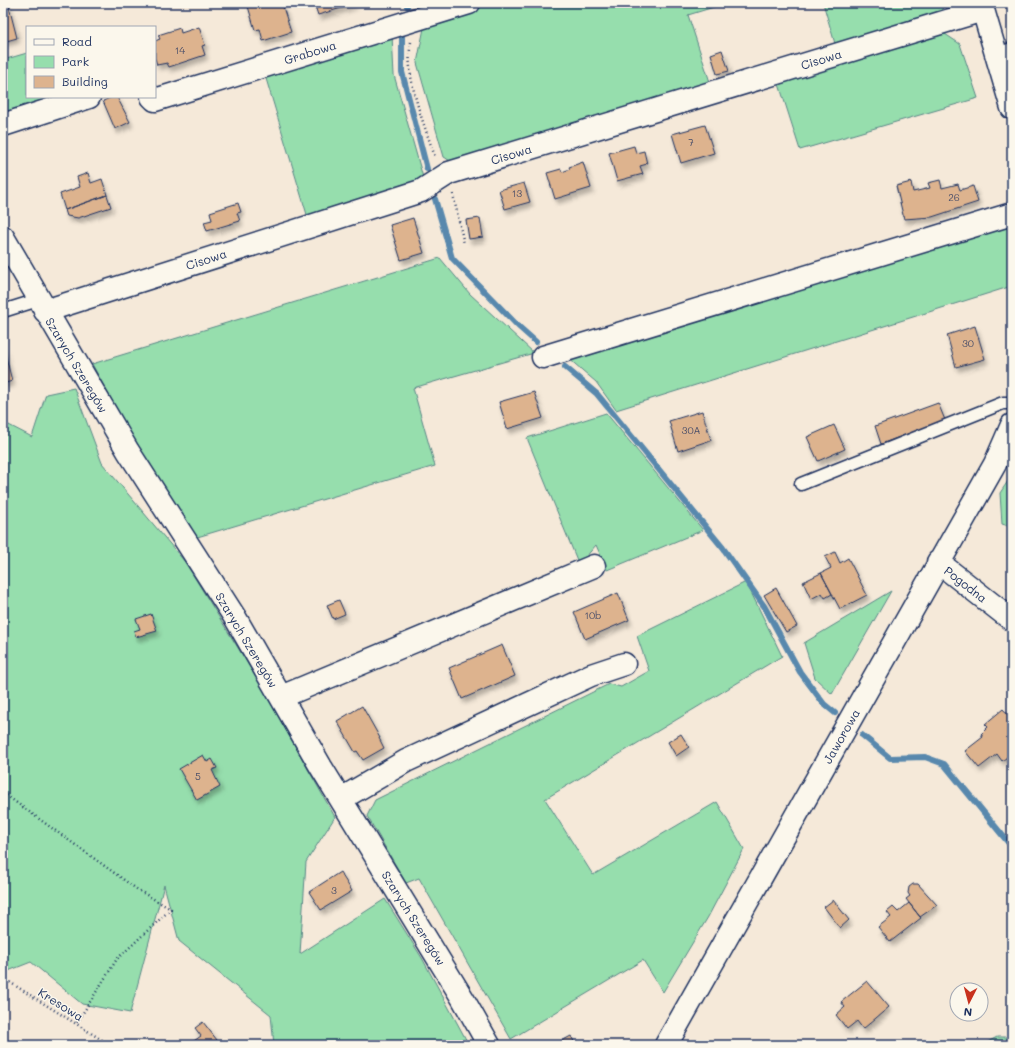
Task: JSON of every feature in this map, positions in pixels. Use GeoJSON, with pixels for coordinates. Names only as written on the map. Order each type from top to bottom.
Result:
{"type":"FeatureCollection","features":[{"type":"Feature","properties":{"kind":"street","name":"Grabowa"},"geometry":{"type":"LineString","coordinates":[[153,98],[155,100],[469,3]]}},
{"type":"Feature","properties":{"kind":"street"},"geometry":{"type":"LineString","coordinates":[[982,6],[1004,52],[1012,108]]}},
{"type":"Feature","properties":{"kind":"street","name":"Cisowa"},"geometry":{"type":"LineString","coordinates":[[42,305],[422,191],[448,173],[982,6]]}},
{"type":"Feature","properties":{"kind":"street"},"geometry":{"type":"LineString","coordinates":[[3,125],[86,98]]}},
{"type":"Feature","properties":{"kind":"street"},"geometry":{"type":"LineString","coordinates":[[543,356],[1012,214]]}},
{"type":"Feature","properties":{"kind":"street","name":"Szarych Szeregów"},"geometry":{"type":"LineString","coordinates":[[3,237],[128,451],[236,619],[341,799],[463,999],[489,1045]]}},
{"type":"Feature","properties":{"kind":"street","name":"Jaworowa"},"geometry":{"type":"LineString","coordinates":[[666,1045],[900,634],[938,562],[995,464],[1012,425]]}},
{"type":"Feature","properties":{"kind":"street","name":"Pogodna"},"geometry":{"type":"LineString","coordinates":[[938,562],[1012,620]]}},
{"type":"Feature","properties":{"kind":"street"},"geometry":{"type":"LineString","coordinates":[[281,697],[594,566]]}},
{"type":"Feature","properties":{"kind":"street"},"geometry":{"type":"LineString","coordinates":[[341,799],[406,761],[591,675],[624,664]]}},
{"type":"Feature","properties":{"kind":"lane"},"geometry":{"type":"LineString","coordinates":[[3,311],[42,305]]}},
{"type":"Feature","properties":{"kind":"lane"},"geometry":{"type":"LineString","coordinates":[[801,484],[1004,403],[1012,403]]}},
{"type":"Feature","properties":{"kind":"path"},"geometry":{"type":"LineString","coordinates":[[416,19],[409,53],[411,78],[436,160],[448,173],[464,244]]}},
{"type":"Feature","properties":{"kind":"path"},"geometry":{"type":"LineString","coordinates":[[3,793],[138,890],[171,909],[117,959],[76,1024]]}},
{"type":"Feature","properties":{"kind":"path","name":"Kresowa"},"geometry":{"type":"LineString","coordinates":[[3,978],[110,1045]]}},
{"type":"Feature","properties":{"kind":"green space"},"geometry":{"type":"Polygon","coordinates":[[[491,3],[727,3],[688,15],[711,85],[452,162],[444,157],[417,63],[425,23],[491,3]]]}},
{"type":"Feature","properties":{"kind":"green space"},"geometry":{"type":"Polygon","coordinates":[[[823,3],[945,3],[940,13],[836,47],[823,3]]]}},
{"type":"Feature","properties":{"kind":"green space"},"geometry":{"type":"Polygon","coordinates":[[[942,32],[960,44],[978,98],[800,150],[779,84],[942,32]]]}},
{"type":"Feature","properties":{"kind":"green space"},"geometry":{"type":"Polygon","coordinates":[[[392,35],[394,75],[424,181],[308,218],[264,72],[392,35]]]}},
{"type":"Feature","properties":{"kind":"green space"},"geometry":{"type":"Polygon","coordinates":[[[26,53],[26,98],[56,98],[3,117],[3,60],[26,53]]]}},
{"type":"Feature","properties":{"kind":"green space"},"geometry":{"type":"Polygon","coordinates":[[[1012,226],[1012,286],[616,410],[596,382],[568,358],[849,272],[1012,226]]]}},
{"type":"Feature","properties":{"kind":"green space"},"geometry":{"type":"Polygon","coordinates":[[[440,258],[470,294],[534,353],[413,388],[435,466],[194,538],[151,472],[92,364],[440,258]]]}},
{"type":"Feature","properties":{"kind":"green space"},"geometry":{"type":"Polygon","coordinates":[[[74,388],[102,463],[185,562],[256,677],[335,817],[306,862],[300,954],[385,899],[422,958],[469,1045],[274,1045],[271,1015],[179,941],[164,885],[130,1013],[82,1004],[31,962],[3,973],[3,422],[32,437],[46,394],[74,388]]]}},
{"type":"Feature","properties":{"kind":"green space"},"geometry":{"type":"Polygon","coordinates":[[[606,413],[703,530],[607,570],[596,545],[579,565],[527,438],[606,413]]]}},
{"type":"Feature","properties":{"kind":"green space"},"geometry":{"type":"Polygon","coordinates":[[[1012,475],[1012,527],[1002,524],[1000,493],[1012,475]]]}},
{"type":"Feature","properties":{"kind":"green space"},"geometry":{"type":"Polygon","coordinates":[[[746,582],[782,656],[545,799],[593,875],[717,802],[744,849],[708,917],[663,992],[643,960],[511,1039],[419,878],[406,883],[367,816],[375,800],[609,684],[621,687],[649,671],[637,636],[746,582]]]}},
{"type":"Feature","properties":{"kind":"green space"},"geometry":{"type":"Polygon","coordinates":[[[891,591],[832,694],[815,678],[804,643],[891,591]]]}},
{"type":"Feature","properties":{"kind":"green space"},"geometry":{"type":"Polygon","coordinates":[[[997,1037],[1012,1037],[1012,1045],[982,1045],[997,1037]]]}},
{"type":"Feature","properties":{"kind":"building"},"geometry":{"type":"Polygon","coordinates":[[[3,3],[8,3],[17,38],[3,42],[3,3]]]}},
{"type":"Feature","properties":{"kind":"building"},"geometry":{"type":"Polygon","coordinates":[[[247,3],[282,4],[291,32],[263,41],[260,29],[255,30],[247,3]]]}},
{"type":"Feature","properties":{"kind":"building"},"geometry":{"type":"Polygon","coordinates":[[[314,3],[354,3],[355,4],[318,15],[314,3]]]}},
{"type":"Feature","properties":{"kind":"building"},"geometry":{"type":"Polygon","coordinates":[[[199,27],[205,45],[202,46],[205,55],[169,67],[167,63],[157,65],[156,41],[160,39],[158,35],[180,28],[181,33],[199,27]]]}},
{"type":"Feature","properties":{"kind":"building"},"geometry":{"type":"Polygon","coordinates":[[[722,50],[729,71],[717,74],[711,54],[722,50]]]}},
{"type":"Feature","properties":{"kind":"building"},"geometry":{"type":"Polygon","coordinates":[[[110,98],[118,98],[130,122],[115,129],[103,101],[110,98]]]}},
{"type":"Feature","properties":{"kind":"building"},"geometry":{"type":"Polygon","coordinates":[[[705,125],[714,153],[681,163],[672,134],[705,125]]]}},
{"type":"Feature","properties":{"kind":"building"},"geometry":{"type":"Polygon","coordinates":[[[634,146],[636,153],[644,151],[647,164],[640,166],[643,174],[617,181],[609,153],[634,146]]]}},
{"type":"Feature","properties":{"kind":"building"},"geometry":{"type":"Polygon","coordinates":[[[583,162],[591,188],[555,199],[547,173],[561,169],[562,172],[570,169],[569,167],[583,162]]]}},
{"type":"Feature","properties":{"kind":"building"},"geometry":{"type":"Polygon","coordinates":[[[88,173],[91,183],[102,179],[107,195],[65,210],[60,194],[80,187],[77,177],[88,173]]]}},
{"type":"Feature","properties":{"kind":"building"},"geometry":{"type":"Polygon","coordinates":[[[940,180],[942,188],[958,184],[960,190],[973,186],[978,202],[932,217],[904,219],[896,186],[911,182],[913,192],[930,188],[928,183],[940,180]]]}},
{"type":"Feature","properties":{"kind":"building"},"geometry":{"type":"Polygon","coordinates":[[[524,183],[530,202],[505,209],[499,190],[524,183]]]}},
{"type":"Feature","properties":{"kind":"building"},"geometry":{"type":"Polygon","coordinates":[[[107,195],[111,207],[78,218],[67,216],[65,210],[107,195]]]}},
{"type":"Feature","properties":{"kind":"building"},"geometry":{"type":"Polygon","coordinates":[[[238,203],[241,212],[237,213],[240,221],[207,231],[204,222],[212,220],[210,212],[238,203]]]}},
{"type":"Feature","properties":{"kind":"building"},"geometry":{"type":"Polygon","coordinates":[[[413,218],[424,253],[401,260],[390,225],[413,218]]]}},
{"type":"Feature","properties":{"kind":"building"},"geometry":{"type":"Polygon","coordinates":[[[480,218],[483,237],[469,239],[466,220],[480,218]]]}},
{"type":"Feature","properties":{"kind":"building"},"geometry":{"type":"Polygon","coordinates":[[[975,326],[985,359],[956,367],[947,335],[975,326]]]}},
{"type":"Feature","properties":{"kind":"building"},"geometry":{"type":"Polygon","coordinates":[[[3,345],[12,381],[3,384],[3,345]]]}},
{"type":"Feature","properties":{"kind":"building"},"geometry":{"type":"Polygon","coordinates":[[[534,392],[543,418],[507,429],[499,402],[534,392]]]}},
{"type":"Feature","properties":{"kind":"building"},"geometry":{"type":"Polygon","coordinates":[[[938,403],[945,420],[881,444],[875,426],[938,403]]]}},
{"type":"Feature","properties":{"kind":"building"},"geometry":{"type":"Polygon","coordinates":[[[702,411],[711,440],[678,451],[669,421],[702,411]]]}},
{"type":"Feature","properties":{"kind":"building"},"geometry":{"type":"Polygon","coordinates":[[[834,425],[845,449],[818,461],[807,437],[834,425]]]}},
{"type":"Feature","properties":{"kind":"building"},"geometry":{"type":"Polygon","coordinates":[[[835,552],[840,563],[848,558],[867,595],[840,609],[821,573],[831,568],[825,557],[835,552]]]}},
{"type":"Feature","properties":{"kind":"building"},"geometry":{"type":"Polygon","coordinates":[[[821,573],[832,594],[825,598],[822,593],[811,599],[803,582],[821,573]]]}},
{"type":"Feature","properties":{"kind":"building"},"geometry":{"type":"Polygon","coordinates":[[[776,588],[797,626],[786,632],[764,595],[776,588]]]}},
{"type":"Feature","properties":{"kind":"building"},"geometry":{"type":"Polygon","coordinates":[[[618,593],[629,620],[585,639],[574,612],[618,593]]]}},
{"type":"Feature","properties":{"kind":"building"},"geometry":{"type":"Polygon","coordinates":[[[339,600],[345,614],[333,619],[327,605],[339,600]]]}},
{"type":"Feature","properties":{"kind":"building"},"geometry":{"type":"Polygon","coordinates":[[[151,614],[157,631],[136,637],[134,631],[140,629],[136,619],[151,614]]]}},
{"type":"Feature","properties":{"kind":"building"},"geometry":{"type":"Polygon","coordinates":[[[502,645],[515,676],[462,699],[449,668],[502,645]]]}},
{"type":"Feature","properties":{"kind":"building"},"geometry":{"type":"Polygon","coordinates":[[[362,706],[384,748],[363,760],[357,751],[355,752],[337,721],[362,706]]]}},
{"type":"Feature","properties":{"kind":"building"},"geometry":{"type":"Polygon","coordinates":[[[1003,709],[1011,718],[1012,717],[1012,753],[1002,761],[997,754],[979,768],[965,751],[983,737],[981,734],[988,727],[985,724],[1003,709]]]}},
{"type":"Feature","properties":{"kind":"building"},"geometry":{"type":"Polygon","coordinates":[[[681,734],[689,747],[676,756],[668,742],[681,734]]]}},
{"type":"Feature","properties":{"kind":"building"},"geometry":{"type":"Polygon","coordinates":[[[203,755],[207,762],[212,759],[217,768],[212,770],[220,787],[197,800],[179,769],[203,755]]]}},
{"type":"Feature","properties":{"kind":"building"},"geometry":{"type":"Polygon","coordinates":[[[340,872],[352,891],[321,910],[309,892],[340,872]]]}},
{"type":"Feature","properties":{"kind":"building"},"geometry":{"type":"Polygon","coordinates":[[[913,884],[918,884],[937,905],[920,917],[906,899],[910,896],[908,893],[909,887],[913,884]]]}},
{"type":"Feature","properties":{"kind":"building"},"geometry":{"type":"Polygon","coordinates":[[[833,900],[849,920],[840,928],[824,907],[833,900]]]}},
{"type":"Feature","properties":{"kind":"building"},"geometry":{"type":"Polygon","coordinates":[[[909,903],[921,918],[890,942],[878,927],[891,917],[887,912],[893,907],[898,912],[909,903]]]}},
{"type":"Feature","properties":{"kind":"building"},"geometry":{"type":"Polygon","coordinates":[[[867,981],[889,1007],[863,1029],[857,1021],[847,1029],[836,1015],[845,1007],[841,1002],[867,981]]]}},
{"type":"Feature","properties":{"kind":"building"},"geometry":{"type":"Polygon","coordinates":[[[203,1022],[217,1040],[211,1045],[193,1045],[191,1043],[201,1036],[195,1028],[203,1022]]]}},
{"type":"Feature","properties":{"kind":"building"},"geometry":{"type":"Polygon","coordinates":[[[571,1036],[576,1045],[554,1045],[571,1036]]]}},
{"type":"Feature","properties":{"kind":"waterway"},"geometry":{"type":"LineString","coordinates":[[402,35],[402,72],[427,169]]}},
{"type":"Feature","properties":{"kind":"waterway"},"geometry":{"type":"LineString","coordinates":[[435,199],[452,258],[518,326],[536,342]]}},
{"type":"Feature","properties":{"kind":"waterway"},"geometry":{"type":"LineString","coordinates":[[565,367],[597,394],[723,548],[764,606],[800,672],[824,704],[835,713]]}},
{"type":"Feature","properties":{"kind":"waterway"},"geometry":{"type":"LineString","coordinates":[[862,735],[890,758],[925,757],[944,764],[1012,847]]}}]}
